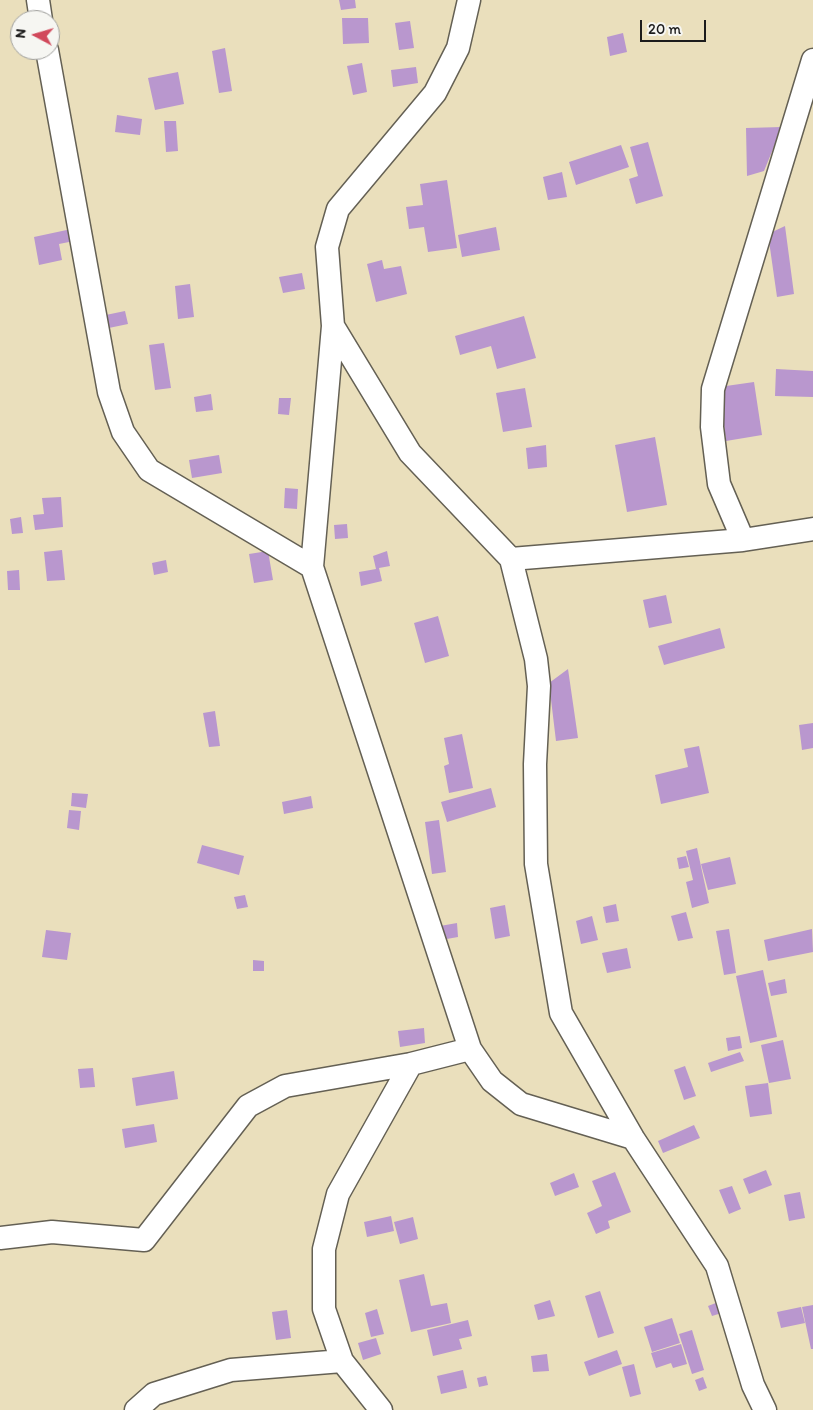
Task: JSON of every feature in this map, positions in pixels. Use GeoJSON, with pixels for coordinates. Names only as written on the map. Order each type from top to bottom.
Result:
{"type":"FeatureCollection","features":[{"type":"Feature","properties":{"kind":"street"},"geometry":{"type":"LineString","coordinates":[[469,0],[458,48],[435,93],[338,208],[327,247],[334,326],[312,568],[470,1049],[492,1081],[521,1104],[633,1138]]}},
{"type":"Feature","properties":{"kind":"street"},"geometry":{"type":"LineString","coordinates":[[49,60],[109,392],[123,432],[149,470],[312,568]]}},
{"type":"Feature","properties":{"kind":"street"},"geometry":{"type":"LineString","coordinates":[[743,540],[719,484],[712,427],[713,389],[813,60]]}},
{"type":"Feature","properties":{"kind":"street"},"geometry":{"type":"LineString","coordinates":[[334,326],[410,453],[511,559],[536,659],[539,686],[535,764],[536,864],[561,1013],[633,1138],[717,1266],[753,1385],[765,1410]]}},
{"type":"Feature","properties":{"kind":"street"},"geometry":{"type":"LineString","coordinates":[[511,559],[743,540],[813,529]]}},
{"type":"Feature","properties":{"kind":"street"},"geometry":{"type":"LineString","coordinates":[[0,1238],[52,1232],[144,1240],[248,1106],[285,1086],[411,1064],[470,1049]]}},
{"type":"Feature","properties":{"kind":"street"},"geometry":{"type":"LineString","coordinates":[[381,1410],[342,1361],[324,1309],[324,1249],[338,1194],[411,1064]]}},
{"type":"Feature","properties":{"kind":"street"},"geometry":{"type":"LineString","coordinates":[[136,1410],[154,1394],[232,1370],[342,1361]]}},
{"type":"Feature","properties":{"kind":"building"},"geometry":{"type":"Polygon","coordinates":[[[339,0],[355,0],[356,8],[341,10],[339,0]]]}},
{"type":"Feature","properties":{"kind":"building"},"geometry":{"type":"Polygon","coordinates":[[[342,18],[368,18],[369,43],[343,44],[342,18]]]}},
{"type":"Feature","properties":{"kind":"building"},"geometry":{"type":"Polygon","coordinates":[[[410,21],[414,48],[399,50],[395,23],[410,21]]]}},
{"type":"Feature","properties":{"kind":"building"},"geometry":{"type":"Polygon","coordinates":[[[623,33],[627,52],[610,56],[607,37],[623,33]]]}},
{"type":"Feature","properties":{"kind":"building"},"geometry":{"type":"Polygon","coordinates":[[[225,48],[232,91],[219,93],[212,51],[225,48]]]}},
{"type":"Feature","properties":{"kind":"building"},"geometry":{"type":"Polygon","coordinates":[[[362,63],[367,92],[353,95],[347,66],[362,63]]]}},
{"type":"Feature","properties":{"kind":"building"},"geometry":{"type":"Polygon","coordinates":[[[416,67],[418,83],[393,87],[391,70],[416,67]]]}},
{"type":"Feature","properties":{"kind":"building"},"geometry":{"type":"Polygon","coordinates":[[[178,72],[184,104],[155,110],[148,78],[178,72]]]}},
{"type":"Feature","properties":{"kind":"building"},"geometry":{"type":"Polygon","coordinates":[[[117,115],[142,119],[140,135],[115,132],[117,115]]]}},
{"type":"Feature","properties":{"kind":"building"},"geometry":{"type":"Polygon","coordinates":[[[164,121],[176,121],[178,151],[166,152],[164,121]]]}},
{"type":"Feature","properties":{"kind":"building"},"geometry":{"type":"Polygon","coordinates":[[[782,127],[764,171],[747,176],[746,128],[782,127]]]}},
{"type":"Feature","properties":{"kind":"building"},"geometry":{"type":"Polygon","coordinates":[[[648,142],[663,196],[636,204],[629,179],[638,176],[630,147],[648,142]]]}},
{"type":"Feature","properties":{"kind":"building"},"geometry":{"type":"Polygon","coordinates":[[[621,145],[629,167],[576,185],[569,162],[621,145]]]}},
{"type":"Feature","properties":{"kind":"building"},"geometry":{"type":"Polygon","coordinates":[[[562,172],[567,197],[548,200],[543,177],[562,172]]]}},
{"type":"Feature","properties":{"kind":"building"},"geometry":{"type":"Polygon","coordinates":[[[447,180],[457,248],[428,252],[424,227],[409,229],[406,207],[423,205],[420,184],[447,180]]]}},
{"type":"Feature","properties":{"kind":"building"},"geometry":{"type":"Polygon","coordinates":[[[785,226],[794,294],[777,297],[768,234],[785,226]]]}},
{"type":"Feature","properties":{"kind":"building"},"geometry":{"type":"Polygon","coordinates":[[[496,227],[500,250],[462,257],[458,235],[496,227]]]}},
{"type":"Feature","properties":{"kind":"building"},"geometry":{"type":"Polygon","coordinates":[[[76,228],[79,240],[59,244],[62,260],[39,265],[34,237],[76,228]]]}},
{"type":"Feature","properties":{"kind":"building"},"geometry":{"type":"Polygon","coordinates":[[[382,260],[384,269],[401,266],[407,294],[376,302],[367,264],[382,260]]]}},
{"type":"Feature","properties":{"kind":"building"},"geometry":{"type":"Polygon","coordinates":[[[302,273],[305,289],[283,293],[279,277],[302,273]]]}},
{"type":"Feature","properties":{"kind":"building"},"geometry":{"type":"Polygon","coordinates":[[[190,284],[194,317],[178,319],[175,286],[190,284]]]}},
{"type":"Feature","properties":{"kind":"building"},"geometry":{"type":"Polygon","coordinates":[[[125,311],[128,324],[104,329],[101,316],[125,311]]]}},
{"type":"Feature","properties":{"kind":"building"},"geometry":{"type":"Polygon","coordinates":[[[524,316],[536,358],[497,369],[491,346],[460,355],[455,336],[524,316]]]}},
{"type":"Feature","properties":{"kind":"building"},"geometry":{"type":"Polygon","coordinates":[[[164,343],[171,388],[155,390],[149,345],[164,343]]]}},
{"type":"Feature","properties":{"kind":"building"},"geometry":{"type":"Polygon","coordinates":[[[776,369],[813,371],[813,397],[775,396],[776,369]]]}},
{"type":"Feature","properties":{"kind":"building"},"geometry":{"type":"Polygon","coordinates":[[[754,382],[762,435],[726,441],[719,387],[754,382]]]}},
{"type":"Feature","properties":{"kind":"building"},"geometry":{"type":"Polygon","coordinates":[[[525,388],[532,427],[503,432],[496,393],[525,388]]]}},
{"type":"Feature","properties":{"kind":"building"},"geometry":{"type":"Polygon","coordinates":[[[211,394],[213,410],[196,412],[194,397],[211,394]]]}},
{"type":"Feature","properties":{"kind":"building"},"geometry":{"type":"Polygon","coordinates":[[[279,398],[291,398],[289,415],[278,414],[279,398]]]}},
{"type":"Feature","properties":{"kind":"building"},"geometry":{"type":"Polygon","coordinates":[[[655,437],[667,505],[627,512],[615,445],[655,437]]]}},
{"type":"Feature","properties":{"kind":"building"},"geometry":{"type":"Polygon","coordinates":[[[546,445],[547,467],[528,469],[526,448],[546,445]]]}},
{"type":"Feature","properties":{"kind":"building"},"geometry":{"type":"Polygon","coordinates":[[[219,455],[222,473],[192,478],[189,460],[219,455]]]}},
{"type":"Feature","properties":{"kind":"building"},"geometry":{"type":"Polygon","coordinates":[[[285,488],[298,489],[297,509],[284,508],[285,488]]]}},
{"type":"Feature","properties":{"kind":"building"},"geometry":{"type":"Polygon","coordinates":[[[61,497],[63,527],[35,530],[33,515],[44,514],[42,498],[61,497]]]}},
{"type":"Feature","properties":{"kind":"building"},"geometry":{"type":"Polygon","coordinates":[[[21,517],[23,533],[12,534],[10,519],[21,517]]]}},
{"type":"Feature","properties":{"kind":"building"},"geometry":{"type":"Polygon","coordinates":[[[347,524],[348,538],[335,539],[334,525],[347,524]]]}},
{"type":"Feature","properties":{"kind":"building"},"geometry":{"type":"Polygon","coordinates":[[[62,550],[65,580],[47,581],[44,552],[62,550]]]}},
{"type":"Feature","properties":{"kind":"building"},"geometry":{"type":"Polygon","coordinates":[[[268,551],[273,580],[254,583],[249,554],[268,551]]]}},
{"type":"Feature","properties":{"kind":"building"},"geometry":{"type":"Polygon","coordinates":[[[387,551],[390,566],[379,568],[382,581],[361,586],[359,572],[376,569],[373,556],[387,551]]]}},
{"type":"Feature","properties":{"kind":"building"},"geometry":{"type":"Polygon","coordinates":[[[166,560],[168,572],[154,575],[152,563],[166,560]]]}},
{"type":"Feature","properties":{"kind":"building"},"geometry":{"type":"Polygon","coordinates":[[[19,570],[20,590],[8,590],[7,571],[19,570]]]}},
{"type":"Feature","properties":{"kind":"building"},"geometry":{"type":"Polygon","coordinates":[[[666,595],[672,623],[649,628],[643,600],[666,595]]]}},
{"type":"Feature","properties":{"kind":"building"},"geometry":{"type":"Polygon","coordinates":[[[438,616],[449,656],[425,663],[414,623],[438,616]]]}},
{"type":"Feature","properties":{"kind":"building"},"geometry":{"type":"Polygon","coordinates":[[[720,628],[725,648],[664,665],[658,646],[720,628]]]}},
{"type":"Feature","properties":{"kind":"building"},"geometry":{"type":"Polygon","coordinates":[[[568,669],[578,738],[556,741],[549,683],[568,669]]]}},
{"type":"Feature","properties":{"kind":"building"},"geometry":{"type":"Polygon","coordinates":[[[215,711],[220,746],[209,747],[203,713],[215,711]]]}},
{"type":"Feature","properties":{"kind":"building"},"geometry":{"type":"Polygon","coordinates":[[[813,723],[813,748],[802,750],[799,725],[813,723]]]}},
{"type":"Feature","properties":{"kind":"building"},"geometry":{"type":"Polygon","coordinates":[[[462,734],[473,788],[449,793],[444,766],[449,764],[444,738],[462,734]]]}},
{"type":"Feature","properties":{"kind":"building"},"geometry":{"type":"Polygon","coordinates":[[[699,746],[709,793],[661,804],[655,775],[688,767],[684,749],[699,746]]]}},
{"type":"Feature","properties":{"kind":"building"},"geometry":{"type":"Polygon","coordinates":[[[491,788],[496,807],[447,822],[441,802],[491,788]]]}},
{"type":"Feature","properties":{"kind":"building"},"geometry":{"type":"Polygon","coordinates":[[[72,793],[88,794],[86,808],[71,806],[72,793]]]}},
{"type":"Feature","properties":{"kind":"building"},"geometry":{"type":"Polygon","coordinates":[[[311,796],[313,808],[284,814],[282,802],[311,796]]]}},
{"type":"Feature","properties":{"kind":"building"},"geometry":{"type":"Polygon","coordinates":[[[69,810],[81,811],[79,830],[67,828],[69,810]]]}},
{"type":"Feature","properties":{"kind":"building"},"geometry":{"type":"Polygon","coordinates":[[[439,820],[446,872],[432,874],[425,822],[439,820]]]}},
{"type":"Feature","properties":{"kind":"building"},"geometry":{"type":"Polygon","coordinates":[[[202,845],[244,856],[239,875],[197,863],[202,845]]]}},
{"type":"Feature","properties":{"kind":"building"},"geometry":{"type":"Polygon","coordinates":[[[697,848],[709,903],[692,908],[686,882],[693,880],[686,851],[697,848]]]}},
{"type":"Feature","properties":{"kind":"building"},"geometry":{"type":"Polygon","coordinates":[[[686,856],[689,867],[679,869],[677,858],[686,856]]]}},
{"type":"Feature","properties":{"kind":"building"},"geometry":{"type":"Polygon","coordinates":[[[730,857],[736,884],[708,890],[701,864],[730,857]]]}},
{"type":"Feature","properties":{"kind":"building"},"geometry":{"type":"Polygon","coordinates":[[[245,895],[248,907],[237,909],[234,897],[245,895]]]}},
{"type":"Feature","properties":{"kind":"building"},"geometry":{"type":"Polygon","coordinates":[[[616,904],[619,921],[606,923],[603,907],[616,904]]]}},
{"type":"Feature","properties":{"kind":"building"},"geometry":{"type":"Polygon","coordinates":[[[505,905],[510,936],[495,939],[490,908],[505,905]]]}},
{"type":"Feature","properties":{"kind":"building"},"geometry":{"type":"Polygon","coordinates":[[[686,912],[693,938],[678,941],[671,916],[686,912]]]}},
{"type":"Feature","properties":{"kind":"building"},"geometry":{"type":"Polygon","coordinates":[[[592,916],[598,940],[581,944],[576,921],[592,916]]]}},
{"type":"Feature","properties":{"kind":"building"},"geometry":{"type":"Polygon","coordinates":[[[457,923],[458,937],[441,940],[440,926],[457,923]]]}},
{"type":"Feature","properties":{"kind":"building"},"geometry":{"type":"Polygon","coordinates":[[[729,929],[736,973],[724,975],[716,931],[729,929]]]}},
{"type":"Feature","properties":{"kind":"building"},"geometry":{"type":"Polygon","coordinates":[[[812,929],[813,952],[768,961],[764,940],[812,929]]]}},
{"type":"Feature","properties":{"kind":"building"},"geometry":{"type":"Polygon","coordinates":[[[46,930],[71,933],[67,960],[42,957],[46,930]]]}},
{"type":"Feature","properties":{"kind":"building"},"geometry":{"type":"Polygon","coordinates":[[[627,948],[631,968],[607,973],[602,953],[627,948]]]}},
{"type":"Feature","properties":{"kind":"building"},"geometry":{"type":"Polygon","coordinates":[[[253,960],[264,961],[264,971],[253,971],[253,960]]]}},
{"type":"Feature","properties":{"kind":"building"},"geometry":{"type":"Polygon","coordinates":[[[763,970],[777,1037],[750,1043],[736,976],[763,970]]]}},
{"type":"Feature","properties":{"kind":"building"},"geometry":{"type":"Polygon","coordinates":[[[785,979],[787,993],[771,996],[768,983],[785,979]]]}},
{"type":"Feature","properties":{"kind":"building"},"geometry":{"type":"Polygon","coordinates":[[[424,1028],[425,1043],[400,1047],[398,1031],[424,1028]]]}},
{"type":"Feature","properties":{"kind":"building"},"geometry":{"type":"Polygon","coordinates":[[[740,1036],[742,1048],[728,1051],[726,1038],[740,1036]]]}},
{"type":"Feature","properties":{"kind":"building"},"geometry":{"type":"Polygon","coordinates":[[[783,1040],[791,1079],[769,1083],[761,1045],[783,1040]]]}},
{"type":"Feature","properties":{"kind":"building"},"geometry":{"type":"Polygon","coordinates":[[[740,1052],[744,1061],[711,1072],[708,1063],[740,1052]]]}},
{"type":"Feature","properties":{"kind":"building"},"geometry":{"type":"Polygon","coordinates":[[[685,1066],[696,1096],[684,1100],[674,1070],[685,1066]]]}},
{"type":"Feature","properties":{"kind":"building"},"geometry":{"type":"Polygon","coordinates":[[[93,1068],[95,1087],[80,1088],[78,1069],[93,1068]]]}},
{"type":"Feature","properties":{"kind":"building"},"geometry":{"type":"Polygon","coordinates":[[[174,1071],[178,1099],[136,1106],[132,1078],[174,1071]]]}},
{"type":"Feature","properties":{"kind":"building"},"geometry":{"type":"Polygon","coordinates":[[[768,1083],[772,1114],[750,1117],[745,1086],[768,1083]]]}},
{"type":"Feature","properties":{"kind":"building"},"geometry":{"type":"Polygon","coordinates":[[[154,1124],[157,1142],[125,1148],[122,1129],[154,1124]]]}},
{"type":"Feature","properties":{"kind":"building"},"geometry":{"type":"Polygon","coordinates":[[[694,1125],[700,1138],[663,1153],[658,1141],[694,1125]]]}},
{"type":"Feature","properties":{"kind":"building"},"geometry":{"type":"Polygon","coordinates":[[[766,1170],[772,1185],[749,1194],[743,1179],[766,1170]]]}},
{"type":"Feature","properties":{"kind":"building"},"geometry":{"type":"Polygon","coordinates":[[[615,1172],[631,1212],[608,1221],[610,1228],[596,1234],[587,1213],[602,1206],[592,1181],[615,1172]]]}},
{"type":"Feature","properties":{"kind":"building"},"geometry":{"type":"Polygon","coordinates":[[[574,1173],[579,1187],[555,1196],[550,1183],[574,1173]]]}},
{"type":"Feature","properties":{"kind":"building"},"geometry":{"type":"Polygon","coordinates":[[[732,1186],[741,1209],[729,1214],[719,1190],[732,1186]]]}},
{"type":"Feature","properties":{"kind":"building"},"geometry":{"type":"Polygon","coordinates":[[[800,1192],[805,1218],[789,1221],[784,1195],[800,1192]]]}},
{"type":"Feature","properties":{"kind":"building"},"geometry":{"type":"Polygon","coordinates":[[[391,1216],[394,1231],[367,1237],[364,1222],[391,1216]]]}},
{"type":"Feature","properties":{"kind":"building"},"geometry":{"type":"Polygon","coordinates":[[[413,1217],[418,1239],[400,1244],[394,1222],[413,1217]]]}},
{"type":"Feature","properties":{"kind":"building"},"geometry":{"type":"Polygon","coordinates":[[[424,1274],[431,1306],[447,1303],[451,1323],[411,1332],[399,1280],[424,1274]]]}},
{"type":"Feature","properties":{"kind":"building"},"geometry":{"type":"Polygon","coordinates":[[[600,1291],[614,1333],[598,1338],[585,1296],[600,1291]]]}},
{"type":"Feature","properties":{"kind":"building"},"geometry":{"type":"Polygon","coordinates":[[[550,1300],[555,1316],[538,1320],[534,1305],[550,1300]]]}},
{"type":"Feature","properties":{"kind":"building"},"geometry":{"type":"Polygon","coordinates":[[[721,1301],[725,1312],[712,1316],[708,1306],[721,1301]]]}},
{"type":"Feature","properties":{"kind":"building"},"geometry":{"type":"Polygon","coordinates":[[[813,1305],[813,1349],[811,1349],[802,1307],[813,1305]]]}},
{"type":"Feature","properties":{"kind":"building"},"geometry":{"type":"Polygon","coordinates":[[[801,1307],[805,1323],[781,1328],[777,1312],[801,1307]]]}},
{"type":"Feature","properties":{"kind":"building"},"geometry":{"type":"Polygon","coordinates":[[[377,1309],[384,1334],[371,1337],[365,1313],[377,1309]]]}},
{"type":"Feature","properties":{"kind":"building"},"geometry":{"type":"Polygon","coordinates":[[[287,1310],[291,1338],[276,1340],[272,1312],[287,1310]]]}},
{"type":"Feature","properties":{"kind":"building"},"geometry":{"type":"Polygon","coordinates":[[[672,1318],[680,1343],[652,1352],[644,1327],[672,1318]]]}},
{"type":"Feature","properties":{"kind":"building"},"geometry":{"type":"Polygon","coordinates":[[[468,1320],[472,1336],[459,1339],[462,1349],[433,1356],[427,1330],[468,1320]]]}},
{"type":"Feature","properties":{"kind":"building"},"geometry":{"type":"Polygon","coordinates":[[[692,1330],[704,1370],[692,1374],[679,1334],[692,1330]]]}},
{"type":"Feature","properties":{"kind":"building"},"geometry":{"type":"Polygon","coordinates":[[[376,1338],[381,1354],[363,1360],[358,1343],[376,1338]]]}},
{"type":"Feature","properties":{"kind":"building"},"geometry":{"type":"Polygon","coordinates":[[[681,1344],[687,1364],[673,1368],[671,1363],[656,1368],[651,1353],[681,1344]]]}},
{"type":"Feature","properties":{"kind":"building"},"geometry":{"type":"Polygon","coordinates":[[[617,1350],[622,1364],[589,1376],[584,1362],[617,1350]]]}},
{"type":"Feature","properties":{"kind":"building"},"geometry":{"type":"Polygon","coordinates":[[[547,1354],[549,1371],[533,1372],[531,1356],[547,1354]]]}},
{"type":"Feature","properties":{"kind":"building"},"geometry":{"type":"Polygon","coordinates":[[[634,1364],[641,1394],[630,1397],[622,1367],[634,1364]]]}},
{"type":"Feature","properties":{"kind":"building"},"geometry":{"type":"Polygon","coordinates":[[[463,1370],[467,1388],[441,1394],[437,1376],[463,1370]]]}},
{"type":"Feature","properties":{"kind":"building"},"geometry":{"type":"Polygon","coordinates":[[[486,1376],[488,1385],[479,1387],[477,1378],[486,1376]]]}},
{"type":"Feature","properties":{"kind":"building"},"geometry":{"type":"Polygon","coordinates":[[[703,1377],[707,1388],[699,1391],[695,1380],[703,1377]]]}}]}
